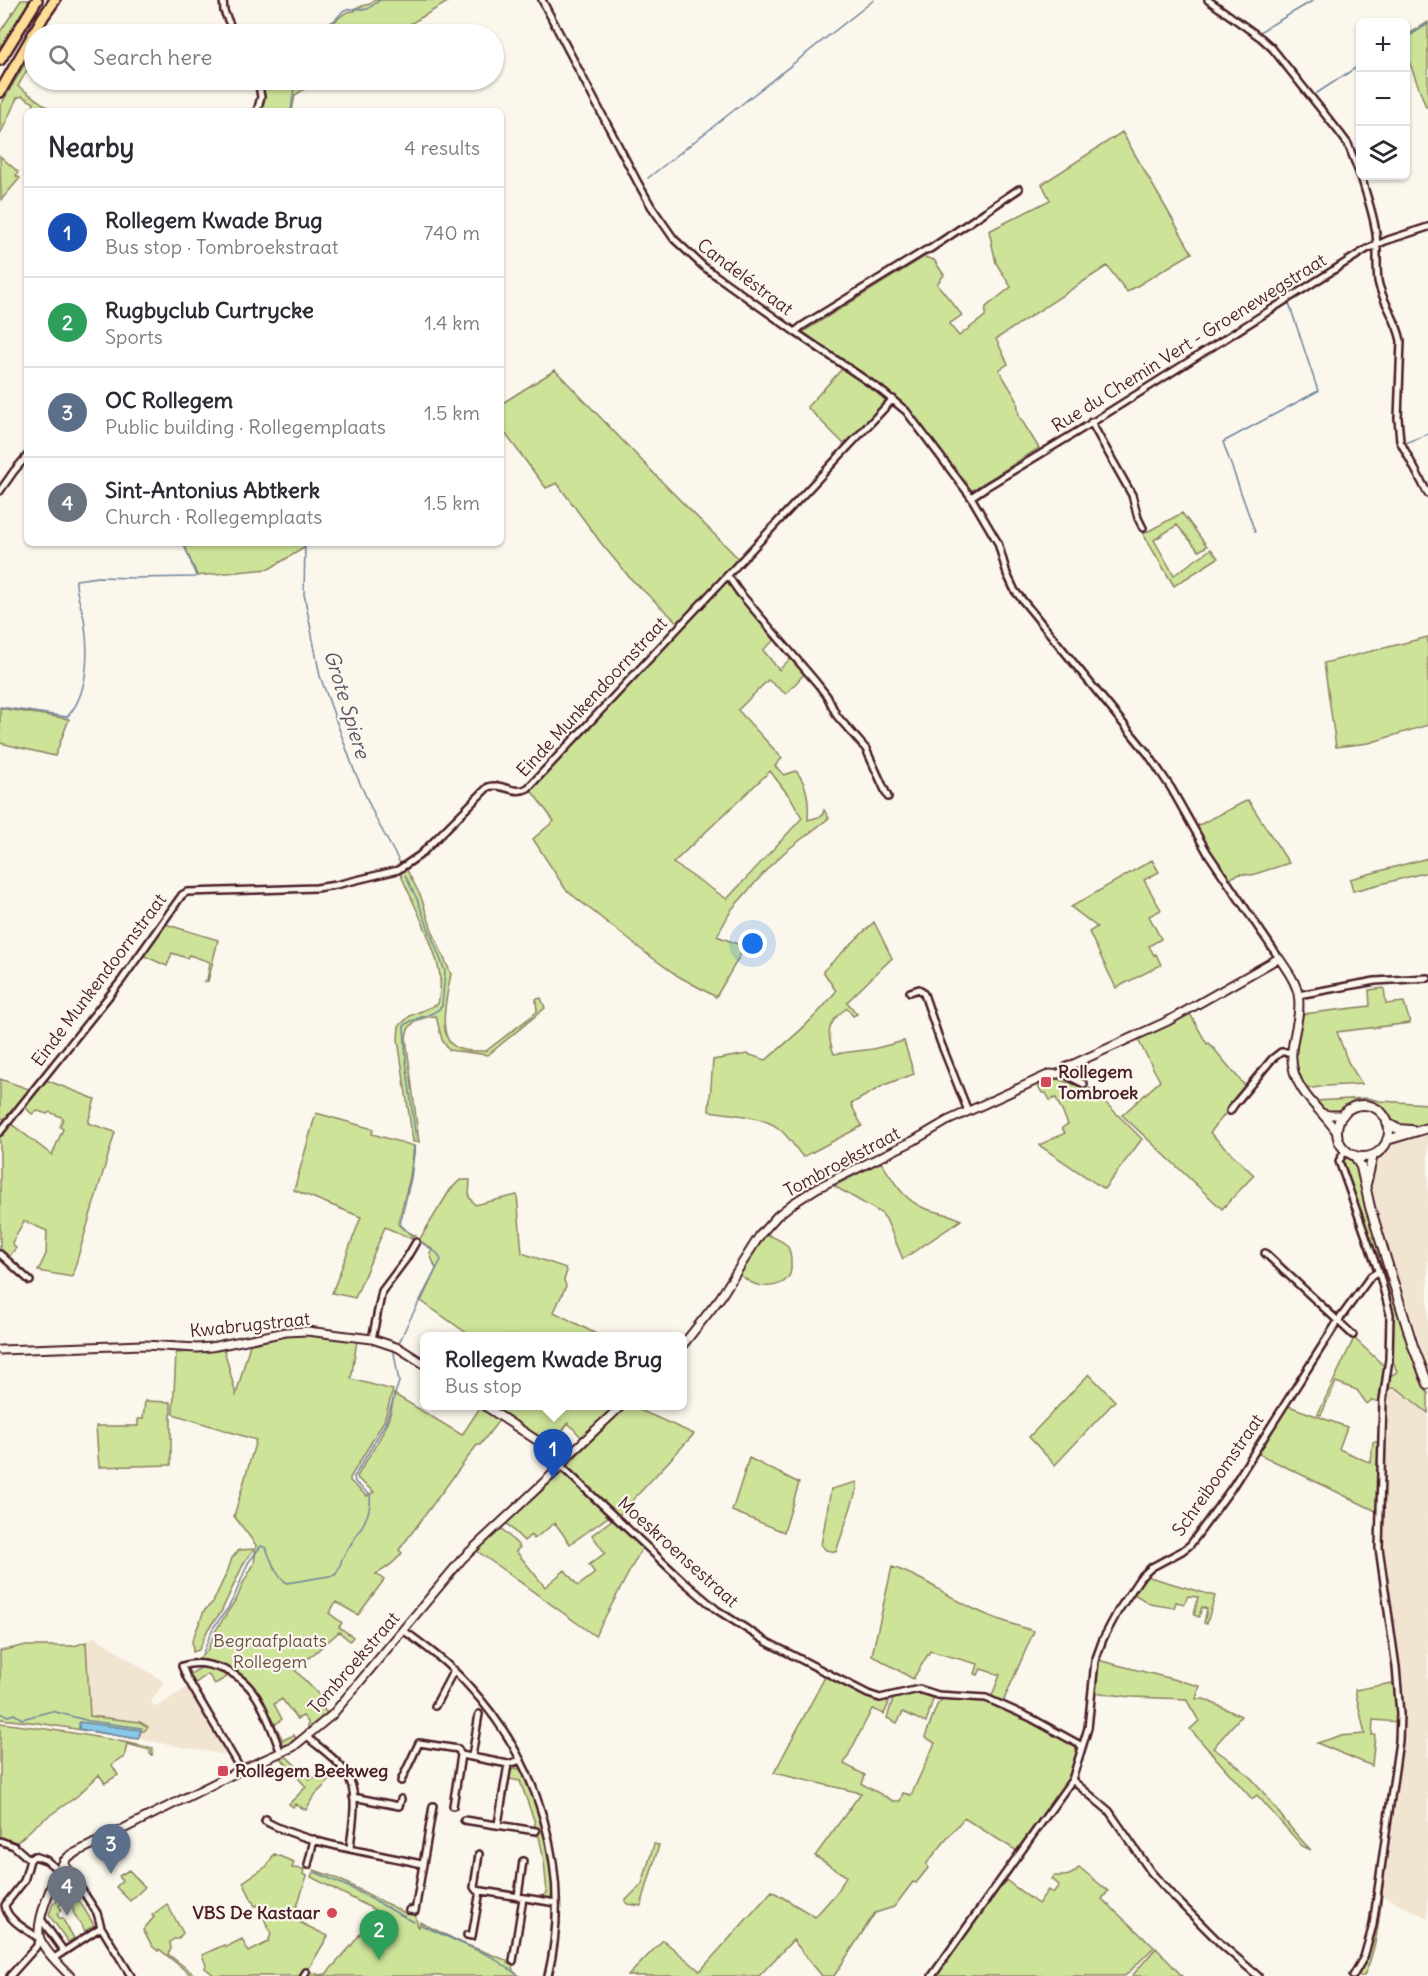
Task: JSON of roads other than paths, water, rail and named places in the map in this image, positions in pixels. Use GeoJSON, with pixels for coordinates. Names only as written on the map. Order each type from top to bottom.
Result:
{"type":"FeatureCollection","features":[{"type":"Feature","properties":{"kind":"highway"},"geometry":{"type":"LineString","coordinates":[[0,60],[37,0]]}},
{"type":"Feature","properties":{"kind":"highway"},"geometry":{"type":"LineString","coordinates":[[39,24],[55,0]]}},
{"type":"Feature","properties":{"kind":"highway"},"geometry":{"type":"LineString","coordinates":[[0,92],[24,50]]}},
{"type":"Feature","properties":{"kind":"main road"},"geometry":{"type":"LineString","coordinates":[[1354,1156],[1373,1155],[1380,1151],[1387,1140],[1389,1132],[1387,1123],[1380,1112],[1368,1106],[1355,1106],[1342,1115],[1336,1131],[1339,1143],[1354,1156],[1361,1167],[1373,1217],[1416,1354],[1428,1384]]}},
{"type":"Feature","properties":{"kind":"main road"},"geometry":{"type":"LineString","coordinates":[[1387,1123],[1398,1129],[1418,1130]]}},
{"type":"Feature","properties":{"kind":"main road"},"geometry":{"type":"LineString","coordinates":[[1387,1140],[1428,1128]]}},
{"type":"Feature","properties":{"kind":"main road"},"geometry":{"type":"LineString","coordinates":[[1366,1186],[1373,1155]]}},
{"type":"Feature","properties":{"kind":"street"},"geometry":{"type":"LineString","coordinates":[[222,0],[230,24]]}},
{"type":"Feature","properties":{"kind":"street","name":"Candeléstraat"},"geometry":{"type":"LineString","coordinates":[[542,0],[638,183],[665,227],[684,250],[704,267],[892,399],[909,415],[971,497],[998,543],[1007,574],[1015,591],[1124,724],[1161,773],[1207,852],[1279,958]]}},
{"type":"Feature","properties":{"kind":"street"},"geometry":{"type":"LineString","coordinates":[[1208,0],[1272,48],[1348,144],[1356,163]]}},
{"type":"Feature","properties":{"kind":"street"},"geometry":{"type":"LineString","coordinates":[[258,108],[261,97],[260,90]]}},
{"type":"Feature","properties":{"kind":"street"},"geometry":{"type":"LineString","coordinates":[[1362,180],[1375,228],[1378,281],[1401,341],[1398,418],[1400,441],[1428,494]]}},
{"type":"Feature","properties":{"kind":"street"},"geometry":{"type":"LineString","coordinates":[[795,332],[930,249],[1019,189]]}},
{"type":"Feature","properties":{"kind":"street","name":"Rue du Chemin Vert - Groenewegstraat"},"geometry":{"type":"LineString","coordinates":[[971,497],[1376,245],[1428,227]]}},
{"type":"Feature","properties":{"kind":"street","name":"Einde Munkendoornstraat"},"geometry":{"type":"LineString","coordinates":[[0,1132],[121,981],[182,895],[192,890],[224,892],[316,888],[398,870],[420,855],[488,787],[494,785],[519,792],[528,788],[892,399]]}},
{"type":"Feature","properties":{"kind":"street"},"geometry":{"type":"LineString","coordinates":[[1091,422],[1131,495],[1143,528]]}},
{"type":"Feature","properties":{"kind":"street"},"geometry":{"type":"LineString","coordinates":[[0,491],[24,459]]}},
{"type":"Feature","properties":{"kind":"street"},"geometry":{"type":"LineString","coordinates":[[728,576],[816,682],[827,696],[837,716],[866,749],[888,797]]}},
{"type":"Feature","properties":{"kind":"street"},"geometry":{"type":"LineString","coordinates":[[1279,958],[1296,985],[1298,995],[1299,1011],[1291,1052],[1295,1075],[1318,1112],[1336,1131]]}},
{"type":"Feature","properties":{"kind":"street","name":"Tombroekstraat"},"geometry":{"type":"LineString","coordinates":[[937,1128],[948,1125],[1050,1074],[1064,1072],[1067,1067],[1177,1016],[1279,958]]}},
{"type":"Feature","properties":{"kind":"street"},"geometry":{"type":"LineString","coordinates":[[1298,995],[1375,981],[1428,978]]}},
{"type":"Feature","properties":{"kind":"street"},"geometry":{"type":"LineString","coordinates":[[909,992],[919,989],[924,994],[968,1111]]}},
{"type":"Feature","properties":{"kind":"street"},"geometry":{"type":"LineString","coordinates":[[1230,1111],[1272,1059],[1281,1052],[1291,1052]]}},
{"type":"Feature","properties":{"kind":"street"},"geometry":{"type":"LineString","coordinates":[[1064,1072],[1084,1084]]}},
{"type":"Feature","properties":{"kind":"street","name":"Tombroekstraat"},"geometry":{"type":"LineString","coordinates":[[687,1340],[720,1298],[757,1239],[784,1210],[809,1193],[968,1111],[977,1109]]}},
{"type":"Feature","properties":{"kind":"street"},"geometry":{"type":"LineString","coordinates":[[1318,1112],[1342,1115]]}},
{"type":"Feature","properties":{"kind":"street"},"geometry":{"type":"LineString","coordinates":[[1345,1150],[1339,1159],[1378,1271],[1391,1322],[1383,1400],[1379,1548],[1394,1648],[1400,1721],[1373,1925],[1364,1957],[1353,1976]]}},
{"type":"Feature","properties":{"kind":"street"},"geometry":{"type":"LineString","coordinates":[[372,1339],[382,1291],[416,1242]]}},
{"type":"Feature","properties":{"kind":"street"},"geometry":{"type":"LineString","coordinates":[[1265,1253],[1353,1335]]}},
{"type":"Feature","properties":{"kind":"street"},"geometry":{"type":"LineString","coordinates":[[0,1254],[30,1281]]}},
{"type":"Feature","properties":{"kind":"street","name":"Schreiboomstraat"},"geometry":{"type":"LineString","coordinates":[[932,1976],[1072,1779],[1088,1728],[1095,1662],[1114,1618],[1140,1578],[1152,1567],[1190,1545],[1231,1489],[1338,1322],[1371,1276],[1378,1271]]}},
{"type":"Feature","properties":{"kind":"street","name":"Kwabrugstraat"},"geometry":{"type":"LineString","coordinates":[[0,1350],[144,1345],[197,1348],[301,1331],[372,1339],[399,1348],[420,1361]]}},
{"type":"Feature","properties":{"kind":"street"},"geometry":{"type":"LineString","coordinates":[[491,1410],[563,1462]]}},
{"type":"Feature","properties":{"kind":"street","name":"Tombroekstraat"},"geometry":{"type":"LineString","coordinates":[[63,1861],[241,1770],[281,1753],[307,1737],[332,1715],[462,1559],[617,1410]]}},
{"type":"Feature","properties":{"kind":"street","name":"Moeskroensestraat"},"geometry":{"type":"LineString","coordinates":[[563,1462],[683,1581],[717,1610],[766,1642],[880,1698],[919,1689],[938,1695],[986,1698],[1031,1718],[1082,1746]]}},
{"type":"Feature","properties":{"kind":"street"},"geometry":{"type":"LineString","coordinates":[[403,1630],[454,1670],[496,1719],[521,1760],[540,1805],[547,1831],[556,1903],[553,1957],[548,1976]]}},
{"type":"Feature","properties":{"kind":"street"},"geometry":{"type":"LineString","coordinates":[[241,1770],[187,1678],[183,1666],[199,1663],[240,1677],[259,1698],[281,1753]]}},
{"type":"Feature","properties":{"kind":"street"},"geometry":{"type":"LineString","coordinates":[[435,1706],[454,1670]]}},
{"type":"Feature","properties":{"kind":"street"},"geometry":{"type":"LineString","coordinates":[[472,1756],[479,1714]]}},
{"type":"Feature","properties":{"kind":"street"},"geometry":{"type":"LineString","coordinates":[[307,1737],[347,1773],[352,1785],[350,1848]]}},
{"type":"Feature","properties":{"kind":"street"},"geometry":{"type":"LineString","coordinates":[[401,1780],[419,1743],[458,1749],[461,1755],[453,1806]]}},
{"type":"Feature","properties":{"kind":"street"},"geometry":{"type":"LineString","coordinates":[[461,1755],[508,1764],[521,1760]]}},
{"type":"Feature","properties":{"kind":"street"},"geometry":{"type":"LineString","coordinates":[[498,1824],[508,1764]]}},
{"type":"Feature","properties":{"kind":"street"},"geometry":{"type":"LineString","coordinates":[[1072,1779],[1109,1811],[1151,1872],[1169,1892],[1255,1975]]}},
{"type":"Feature","properties":{"kind":"street"},"geometry":{"type":"LineString","coordinates":[[353,1797],[399,1806],[401,1799]]}},
{"type":"Feature","properties":{"kind":"street"},"geometry":{"type":"LineString","coordinates":[[409,1910],[414,1911],[433,1806]]}},
{"type":"Feature","properties":{"kind":"street"},"geometry":{"type":"LineString","coordinates":[[266,1819],[265,1821],[278,1829],[422,1864]]}},
{"type":"Feature","properties":{"kind":"street"},"geometry":{"type":"LineString","coordinates":[[464,1820],[536,1831]]}},
{"type":"Feature","properties":{"kind":"street"},"geometry":{"type":"LineString","coordinates":[[308,1865],[314,1839]]}},
{"type":"Feature","properties":{"kind":"street"},"geometry":{"type":"LineString","coordinates":[[0,1840],[14,1846],[30,1860]]}},
{"type":"Feature","properties":{"kind":"street"},"geometry":{"type":"LineString","coordinates":[[479,1854],[474,1887],[480,1891],[556,1903]]}},
{"type":"Feature","properties":{"kind":"street"},"geometry":{"type":"LineString","coordinates":[[58,1870],[46,1860],[34,1856],[30,1860],[24,1881],[5,1908],[19,1924],[40,1939],[70,1976]]}},
{"type":"Feature","properties":{"kind":"street"},"geometry":{"type":"LineString","coordinates":[[10,1976],[36,1947],[40,1939],[41,1919],[63,1861],[97,1913],[101,1927],[131,1976]]}},
{"type":"Feature","properties":{"kind":"street"},"geometry":{"type":"LineString","coordinates":[[513,1961],[523,1861]]}},
{"type":"Feature","properties":{"kind":"street"},"geometry":{"type":"LineString","coordinates":[[467,1935],[472,1936],[480,1891]]}},
{"type":"Feature","properties":{"kind":"street"},"geometry":{"type":"LineString","coordinates":[[41,1919],[63,1950]]}},
{"type":"Feature","properties":{"kind":"street"},"geometry":{"type":"LineString","coordinates":[[54,1958],[101,1927]]}},
{"type":"Feature","properties":{"kind":"water"},"geometry":{"type":"Polygon","coordinates":[[[79,1722],[141,1730],[138,1739],[79,1729],[79,1722]]]}},
{"type":"Feature","properties":{"kind":"waterway","name":"Grote Spiere"},"geometry":{"type":"LineString","coordinates":[[326,24],[347,9],[368,9],[380,0]]}},
{"type":"Feature","properties":{"kind":"waterway"},"geometry":{"type":"LineString","coordinates":[[648,178],[874,0]]}},
{"type":"Feature","properties":{"kind":"waterway"},"geometry":{"type":"LineString","coordinates":[[1261,31],[1314,0]]}},
{"type":"Feature","properties":{"kind":"waterway"},"geometry":{"type":"LineString","coordinates":[[1410,35],[1428,24]]}},
{"type":"Feature","properties":{"kind":"waterway"},"geometry":{"type":"LineString","coordinates":[[1317,93],[1356,68]]}},
{"type":"Feature","properties":{"kind":"waterway","name":"Grote Spiere"},"geometry":{"type":"LineString","coordinates":[[291,108],[294,90]]}},
{"type":"Feature","properties":{"kind":"waterway"},"geometry":{"type":"LineString","coordinates":[[1255,532],[1223,442],[1318,391],[1289,303]]}},
{"type":"Feature","properties":{"kind":"waterway"},"geometry":{"type":"LineString","coordinates":[[1405,443],[1428,434]]}},
{"type":"Feature","properties":{"kind":"waterway"},"geometry":{"type":"LineString","coordinates":[[0,707],[67,717],[79,698],[87,662],[84,620],[76,580],[98,577],[195,577],[197,575],[184,546]]}},
{"type":"Feature","properties":{"kind":"waterway","name":"Grote Spiere"},"geometry":{"type":"LineString","coordinates":[[305,546],[304,594],[320,676],[354,770],[377,821],[400,863]]}},
{"type":"Feature","properties":{"kind":"waterway","name":"Grote Spiere"},"geometry":{"type":"LineString","coordinates":[[405,875],[417,899],[445,971],[442,1006],[404,1026],[416,1140]]}},
{"type":"Feature","properties":{"kind":"waterway","name":"Grote Spiere"},"geometry":{"type":"LineString","coordinates":[[414,1238],[400,1224],[411,1178],[415,1146]]}},
{"type":"Feature","properties":{"kind":"waterway","name":"Grote Spiere"},"geometry":{"type":"LineString","coordinates":[[400,1341],[441,1260],[437,1253],[419,1241]]}},
{"type":"Feature","properties":{"kind":"waterway","name":"Grote Spiere"},"geometry":{"type":"LineString","coordinates":[[203,1653],[213,1628],[235,1595],[248,1563],[261,1546],[266,1548],[277,1572],[287,1583],[337,1573],[343,1557],[368,1512],[370,1495],[355,1482],[354,1477],[385,1424],[399,1382],[394,1353]]}},
{"type":"Feature","properties":{"kind":"waterway","name":"Grote Spiere"},"geometry":{"type":"LineString","coordinates":[[0,1713],[8,1716],[14,1714],[22,1719],[52,1711],[89,1721],[142,1728]]}},
{"type":"Feature","properties":{"kind":"waterway"},"geometry":{"type":"LineString","coordinates":[[315,1872],[353,1889],[414,1922]]}},
{"type":"Feature","properties":{"kind":"waterway"},"geometry":{"type":"LineString","coordinates":[[421,1925],[492,1957],[519,1976]]}},
{"type":"Feature","properties":{"kind":"place","name":"Rollegem Tombroek"},"geometry":{"type":"Point","coordinates":[1046,1082]}},
{"type":"Feature","properties":{"kind":"place","name":"Rollegem Kwade Brug"},"geometry":{"type":"Point","coordinates":[553,1479]}},
{"type":"Feature","properties":{"kind":"place","name":"Rollegem Beekweg"},"geometry":{"type":"Point","coordinates":[223,1771]}},
{"type":"Feature","properties":{"kind":"place","name":"OC Rollegem"},"geometry":{"type":"Point","coordinates":[111,1874]}},
{"type":"Feature","properties":{"kind":"place","name":"VBS De Kastaar"},"geometry":{"type":"Point","coordinates":[332,1913]}},
{"type":"Feature","properties":{"kind":"place","name":"Sint-Antonius Abtkerk"},"geometry":{"type":"Point","coordinates":[67,1916]}},
{"type":"Feature","properties":{"kind":"place","name":"Rugbyclub Curtrycke"},"geometry":{"type":"Point","coordinates":[379,1960]}},
{"type":"Feature","properties":{"kind":"park label","name":"Begraafplaats Rollegem"},"geometry":{"type":"Point","coordinates":[270,1651]}}]}
